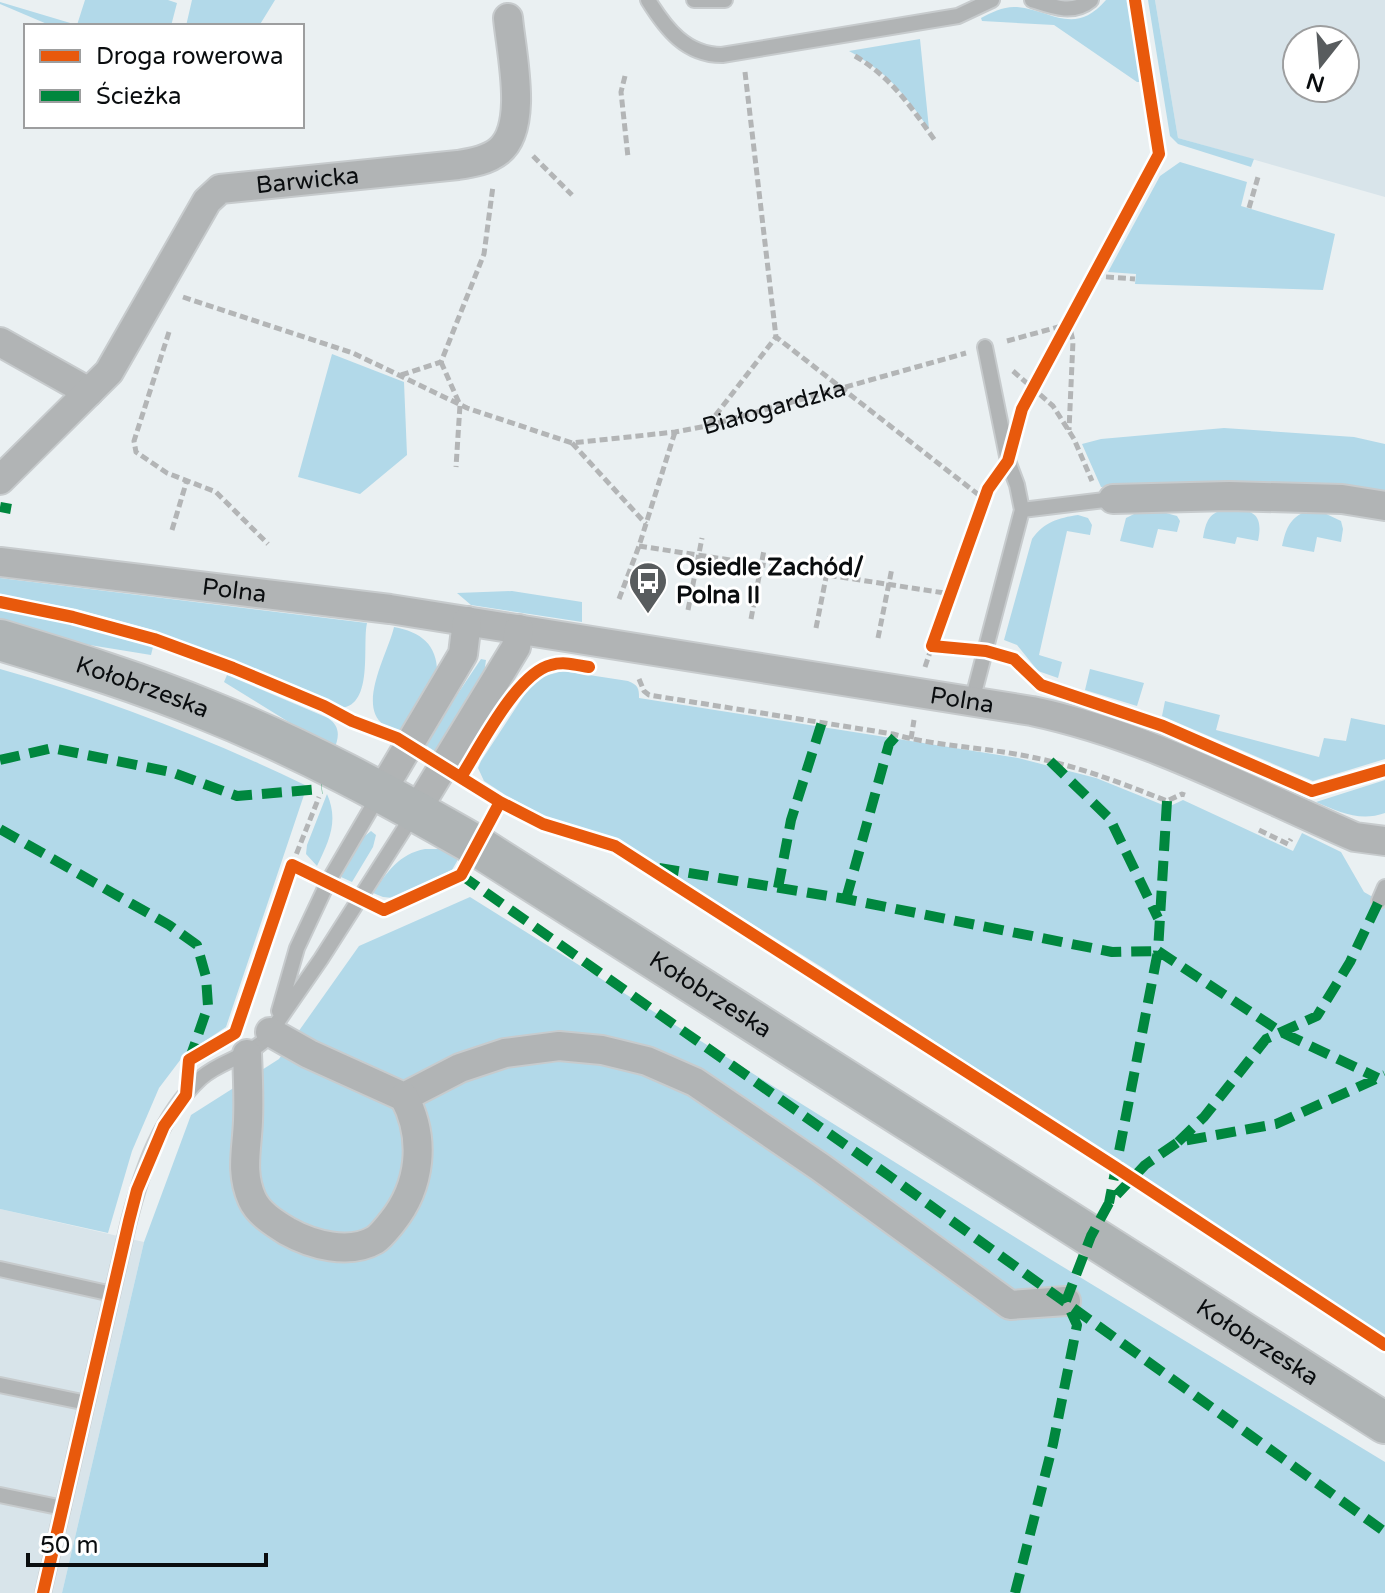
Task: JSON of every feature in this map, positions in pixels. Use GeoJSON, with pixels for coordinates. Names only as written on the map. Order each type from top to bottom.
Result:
{"type":"FeatureCollection","features":[{"type":"Feature","properties":{"kind":"main road","name":"Kołobrzeska"},"geometry":{"type":"LineString","coordinates":[[0,640],[129,680],[208,710],[313,757],[416,811],[477,846],[1385,1423]]}},
{"type":"Feature","properties":{"kind":"street"},"geometry":{"type":"LineString","coordinates":[[504,143],[517,110],[508,18]]}},
{"type":"Feature","properties":{"kind":"street","name":"Barwicka"},"geometry":{"type":"LineString","coordinates":[[0,480],[113,365],[207,201],[220,189],[458,165],[482,160],[504,143]]}},
{"type":"Feature","properties":{"kind":"street"},"geometry":{"type":"LineString","coordinates":[[0,342],[89,392]]}},
{"type":"Feature","properties":{"kind":"street"},"geometry":{"type":"LineString","coordinates":[[1107,499],[1229,496],[1342,499],[1385,506]]}},
{"type":"Feature","properties":{"kind":"street","name":"Polna"},"geometry":{"type":"LineString","coordinates":[[0,562],[390,609],[1065,718],[1176,757],[1355,837],[1385,841]]}},
{"type":"Feature","properties":{"kind":"street"},"geometry":{"type":"LineString","coordinates":[[381,792],[463,654],[467,621]]}},
{"type":"Feature","properties":{"kind":"street"},"geometry":{"type":"LineString","coordinates":[[416,811],[516,647],[519,629]]}},
{"type":"Feature","properties":{"kind":"street"},"geometry":{"type":"LineString","coordinates":[[247,1054],[249,1107],[243,1166],[253,1202],[269,1219],[290,1233],[329,1247],[352,1247],[375,1240],[397,1215],[415,1181],[417,1128],[404,1097],[309,1054],[273,1027]]}},
{"type":"Feature","properties":{"kind":"street"},"geometry":{"type":"LineString","coordinates":[[404,1097],[460,1068],[505,1053],[559,1046],[602,1050],[647,1061],[695,1082],[820,1167],[1010,1305],[1066,1301]]}},
{"type":"Feature","properties":{"kind":"lane"},"geometry":{"type":"LineString","coordinates":[[648,0],[676,38],[706,55],[722,55],[958,16],[992,0]]}},
{"type":"Feature","properties":{"kind":"lane"},"geometry":{"type":"LineString","coordinates":[[694,0],[725,0]]}},
{"type":"Feature","properties":{"kind":"lane"},"geometry":{"type":"LineString","coordinates":[[1032,0],[1065,9],[1078,8],[1091,0]]}},
{"type":"Feature","properties":{"kind":"lane"},"geometry":{"type":"LineString","coordinates":[[972,701],[1022,510],[1008,461],[985,347]]}},
{"type":"Feature","properties":{"kind":"lane"},"geometry":{"type":"LineString","coordinates":[[1022,510],[1107,499]]}},
{"type":"Feature","properties":{"kind":"lane"},"geometry":{"type":"LineString","coordinates":[[273,1027],[303,935],[328,882],[381,792]]}},
{"type":"Feature","properties":{"kind":"lane"},"geometry":{"type":"LineString","coordinates":[[43,1593],[137,1190],[164,1126],[203,1077],[247,1054],[265,1040],[416,811]]}},
{"type":"Feature","properties":{"kind":"lane"},"geometry":{"type":"LineString","coordinates":[[0,1269],[112,1294]]}},
{"type":"Feature","properties":{"kind":"lane"},"geometry":{"type":"LineString","coordinates":[[0,1385],[87,1403]]}},
{"type":"Feature","properties":{"kind":"lane"},"geometry":{"type":"LineString","coordinates":[[0,1495],[63,1508]]}},
{"type":"Feature","properties":{"kind":"path"},"geometry":{"type":"LineString","coordinates":[[852,54],[876,68],[904,96],[936,142]]}},
{"type":"Feature","properties":{"kind":"path"},"geometry":{"type":"LineString","coordinates":[[707,426],[776,337],[744,64]]}},
{"type":"Feature","properties":{"kind":"path"},"geometry":{"type":"LineString","coordinates":[[625,76],[621,92],[628,157]]}},
{"type":"Feature","properties":{"kind":"path"},"geometry":{"type":"LineString","coordinates":[[456,467],[460,405],[441,362],[484,254],[504,143],[572,195]]}},
{"type":"Feature","properties":{"kind":"path"},"geometry":{"type":"LineString","coordinates":[[1249,208],[1258,177]]}},
{"type":"Feature","properties":{"kind":"path"},"geometry":{"type":"LineString","coordinates":[[1094,276],[1135,279]]}},
{"type":"Feature","properties":{"kind":"path"},"geometry":{"type":"LineString","coordinates":[[181,297],[332,346],[460,405],[572,443],[646,524]]}},
{"type":"Feature","properties":{"kind":"path"},"geometry":{"type":"LineString","coordinates":[[1062,336],[1069,324]]}},
{"type":"Feature","properties":{"kind":"path"},"geometry":{"type":"LineString","coordinates":[[1069,324],[1073,341],[1069,430]]}},
{"type":"Feature","properties":{"kind":"path"},"geometry":{"type":"LineString","coordinates":[[171,325],[134,448],[139,455],[167,473],[216,492],[268,544]]}},
{"type":"Feature","properties":{"kind":"path"},"geometry":{"type":"LineString","coordinates":[[776,337],[984,499]]}},
{"type":"Feature","properties":{"kind":"path"},"geometry":{"type":"LineString","coordinates":[[985,347],[1030,393],[1053,406],[1107,499]]}},
{"type":"Feature","properties":{"kind":"path"},"geometry":{"type":"LineString","coordinates":[[400,375],[441,362]]}},
{"type":"Feature","properties":{"kind":"path"},"geometry":{"type":"LineString","coordinates":[[1030,393],[1040,375]]}},
{"type":"Feature","properties":{"kind":"path"},"geometry":{"type":"LineString","coordinates":[[619,599],[675,432]]}},
{"type":"Feature","properties":{"kind":"path"},"geometry":{"type":"LineString","coordinates":[[172,530],[187,480]]}},
{"type":"Feature","properties":{"kind":"path"},"geometry":{"type":"LineString","coordinates":[[688,610],[702,538]]}},
{"type":"Feature","properties":{"kind":"path"},"geometry":{"type":"LineString","coordinates":[[639,546],[951,594]]}},
{"type":"Feature","properties":{"kind":"path"},"geometry":{"type":"LineString","coordinates":[[751,619],[764,550]]}},
{"type":"Feature","properties":{"kind":"path"},"geometry":{"type":"LineString","coordinates":[[816,628],[830,557]]}},
{"type":"Feature","properties":{"kind":"path"},"geometry":{"type":"LineString","coordinates":[[878,638],[892,568]]}},
{"type":"Feature","properties":{"kind":"path"},"geometry":{"type":"LineString","coordinates":[[923,675],[932,646]]}},
{"type":"Feature","properties":{"kind":"path"},"geometry":{"type":"LineString","coordinates":[[635,675],[649,695],[893,734],[919,741],[1019,754],[1098,774],[1167,801],[1182,794],[1193,799]]}},
{"type":"Feature","properties":{"kind":"path"},"geometry":{"type":"LineString","coordinates":[[352,721],[397,738]]}},
{"type":"Feature","properties":{"kind":"path"},"geometry":{"type":"LineString","coordinates":[[292,865],[322,789]]}},
{"type":"Feature","properties":{"kind":"path"},"geometry":{"type":"LineString","coordinates":[[1252,826],[1288,844],[1295,830]]}},
{"type":"Feature","properties":{"kind":"shaded area"},"geometry":{"type":"Polygon","coordinates":[[[85,0],[168,0],[177,3],[172,24],[77,24],[85,0]]]}},
{"type":"Feature","properties":{"kind":"shaded area"},"geometry":{"type":"Polygon","coordinates":[[[192,0],[275,0],[260,24],[186,24],[192,0]]]}},
{"type":"Feature","properties":{"kind":"shaded area"},"geometry":{"type":"Polygon","coordinates":[[[1106,0],[1127,0],[1141,82],[1054,25],[982,21],[981,18],[1003,8],[1017,7],[1073,19],[1084,17],[1106,0]]]}},
{"type":"Feature","properties":{"kind":"shaded area"},"geometry":{"type":"Polygon","coordinates":[[[1148,0],[1155,0],[1178,138],[1254,159],[1251,167],[1178,144],[1170,136],[1148,0]]]}},
{"type":"Feature","properties":{"kind":"shaded area"},"geometry":{"type":"Polygon","coordinates":[[[1155,0],[1385,0],[1385,197],[1178,138],[1155,0]]]}},
{"type":"Feature","properties":{"kind":"shaded area"},"geometry":{"type":"Polygon","coordinates":[[[0,2],[74,24],[47,24],[0,2]]]}},
{"type":"Feature","properties":{"kind":"shaded area"},"geometry":{"type":"Polygon","coordinates":[[[920,39],[929,129],[894,85],[849,51],[920,39]]]}},
{"type":"Feature","properties":{"kind":"shaded area"},"geometry":{"type":"Polygon","coordinates":[[[1180,162],[1247,182],[1241,206],[1335,234],[1323,290],[1135,284],[1136,274],[1108,272],[1160,176],[1180,162]]]}},
{"type":"Feature","properties":{"kind":"shaded area"},"geometry":{"type":"Polygon","coordinates":[[[332,354],[404,382],[407,455],[360,494],[298,477],[332,354]]]}},
{"type":"Feature","properties":{"kind":"shaded area"},"geometry":{"type":"Polygon","coordinates":[[[1224,428],[1354,437],[1385,444],[1385,494],[1228,482],[1101,487],[1082,444],[1101,439],[1224,428]]]}},
{"type":"Feature","properties":{"kind":"shaded area"},"geometry":{"type":"Polygon","coordinates":[[[1227,509],[1254,514],[1259,524],[1258,541],[1237,537],[1235,544],[1203,538],[1209,518],[1227,509]]]}},
{"type":"Feature","properties":{"kind":"shaded area"},"geometry":{"type":"Polygon","coordinates":[[[1142,510],[1177,516],[1180,521],[1177,532],[1158,529],[1153,548],[1120,541],[1126,518],[1142,510]]]}},
{"type":"Feature","properties":{"kind":"shaded area"},"geometry":{"type":"Polygon","coordinates":[[[1307,511],[1322,512],[1341,521],[1341,542],[1317,537],[1314,552],[1282,546],[1289,525],[1307,511]]]}},
{"type":"Feature","properties":{"kind":"shaded area"},"geometry":{"type":"Polygon","coordinates":[[[1078,515],[1088,518],[1092,525],[1090,535],[1067,531],[1039,655],[1062,662],[1058,678],[1038,671],[1017,645],[1004,640],[1032,539],[1041,528],[1052,522],[1078,515]]]}},
{"type":"Feature","properties":{"kind":"shaded area"},"geometry":{"type":"Polygon","coordinates":[[[0,578],[367,623],[362,686],[358,697],[341,708],[156,631],[75,609],[0,594],[0,578]]]}},
{"type":"Feature","properties":{"kind":"shaded area"},"geometry":{"type":"Polygon","coordinates":[[[512,591],[582,602],[582,622],[471,605],[457,593],[512,591]]]}},
{"type":"Feature","properties":{"kind":"shaded area"},"geometry":{"type":"Polygon","coordinates":[[[0,608],[148,642],[153,647],[151,655],[65,641],[0,624],[0,608]]]}},
{"type":"Feature","properties":{"kind":"shaded area"},"geometry":{"type":"Polygon","coordinates":[[[394,627],[413,633],[427,642],[437,666],[437,677],[402,731],[384,725],[376,716],[373,705],[377,678],[394,627]]]}},
{"type":"Feature","properties":{"kind":"shaded area"},"geometry":{"type":"Polygon","coordinates":[[[481,659],[486,660],[484,674],[436,752],[424,744],[481,659]]]}},
{"type":"Feature","properties":{"kind":"shaded area"},"geometry":{"type":"Polygon","coordinates":[[[0,669],[156,721],[307,786],[226,1027],[184,1055],[159,1088],[132,1151],[108,1233],[0,1209],[0,669]]]}},
{"type":"Feature","properties":{"kind":"shaded area"},"geometry":{"type":"Polygon","coordinates":[[[1090,669],[1144,683],[1137,706],[1085,690],[1090,669]]]}},
{"type":"Feature","properties":{"kind":"shaded area"},"geometry":{"type":"Polygon","coordinates":[[[563,671],[628,681],[637,687],[639,698],[1018,758],[1096,778],[1168,807],[1183,800],[1293,851],[1302,833],[1341,852],[1364,892],[1385,904],[1385,1336],[823,968],[629,847],[548,818],[484,781],[478,768],[481,761],[532,683],[563,671]]]}},
{"type":"Feature","properties":{"kind":"shaded area"},"geometry":{"type":"Polygon","coordinates":[[[227,675],[328,718],[338,732],[334,750],[224,682],[227,675]]]}},
{"type":"Feature","properties":{"kind":"shaded area"},"geometry":{"type":"Polygon","coordinates":[[[1165,701],[1220,715],[1216,730],[1319,757],[1324,738],[1346,741],[1351,718],[1385,725],[1385,759],[1313,781],[1162,716],[1165,701]]]}},
{"type":"Feature","properties":{"kind":"shaded area"},"geometry":{"type":"Polygon","coordinates":[[[1385,780],[1385,813],[1376,816],[1358,816],[1316,802],[1385,780]]]}},
{"type":"Feature","properties":{"kind":"shaded area"},"geometry":{"type":"Polygon","coordinates":[[[327,794],[332,822],[329,839],[317,866],[306,854],[307,845],[327,794]]]}},
{"type":"Feature","properties":{"kind":"shaded area"},"geometry":{"type":"Polygon","coordinates":[[[371,831],[376,835],[373,847],[352,882],[341,877],[361,839],[371,831]]]}},
{"type":"Feature","properties":{"kind":"shaded area"},"geometry":{"type":"Polygon","coordinates":[[[425,849],[439,849],[460,856],[452,870],[393,898],[373,893],[401,860],[425,849]]]}},
{"type":"Feature","properties":{"kind":"shaded area"},"geometry":{"type":"Polygon","coordinates":[[[470,897],[1050,1259],[1385,1462],[1385,1593],[62,1593],[144,1242],[191,1115],[279,1059],[359,946],[470,897]]]}},
{"type":"Feature","properties":{"kind":"shaded area"},"geometry":{"type":"Polygon","coordinates":[[[0,1209],[144,1242],[62,1593],[0,1593],[0,1209]]]}},
{"type":"Feature","properties":{"kind":"marked path"},"geometry":{"type":"LineString","coordinates":[[0,507],[11,509]]}},
{"type":"Feature","properties":{"kind":"marked path"},"geometry":{"type":"LineString","coordinates":[[778,888],[791,820],[822,722]]}},
{"type":"Feature","properties":{"kind":"marked path"},"geometry":{"type":"LineString","coordinates":[[846,899],[889,744],[897,735]]}},
{"type":"Feature","properties":{"kind":"marked path"},"geometry":{"type":"LineString","coordinates":[[0,760],[52,748],[171,772],[237,796],[322,789]]}},
{"type":"Feature","properties":{"kind":"marked path"},"geometry":{"type":"LineString","coordinates":[[1050,761],[1110,819],[1158,918]]}},
{"type":"Feature","properties":{"kind":"marked path"},"geometry":{"type":"LineString","coordinates":[[1167,801],[1158,951],[1281,1032],[1378,1078]]}},
{"type":"Feature","properties":{"kind":"marked path"},"geometry":{"type":"LineString","coordinates":[[0,829],[169,925],[197,945],[206,977],[208,1006],[191,1055]]}},
{"type":"Feature","properties":{"kind":"marked path"},"geometry":{"type":"LineString","coordinates":[[659,868],[846,899],[1112,952],[1158,951],[1109,1203]]}},
{"type":"Feature","properties":{"kind":"marked path"},"geometry":{"type":"LineString","coordinates":[[461,875],[888,1175],[1385,1532]]}},
{"type":"Feature","properties":{"kind":"marked path"},"geometry":{"type":"LineString","coordinates":[[1178,1142],[1204,1117],[1266,1039],[1317,1016],[1350,962],[1379,901]]}},
{"type":"Feature","properties":{"kind":"marked path"},"geometry":{"type":"LineString","coordinates":[[1015,1593],[1053,1444],[1077,1325],[1066,1301],[1091,1236],[1109,1203],[1145,1165],[1178,1142],[1276,1124],[1385,1075]]}},
{"type":"Feature","properties":{"kind":"cycle path"},"geometry":{"type":"LineString","coordinates":[[1135,0],[1159,154],[1022,409],[1008,461],[988,489],[932,646],[986,651],[1014,659],[1041,685],[1163,726],[1312,791],[1385,770]]}},
{"type":"Feature","properties":{"kind":"cycle path"},"geometry":{"type":"LineString","coordinates":[[0,602],[73,617],[154,639],[233,668],[397,738],[500,802],[543,824],[615,846],[1115,1167],[1385,1345]]}},
{"type":"Feature","properties":{"kind":"cycle path"},"geometry":{"type":"LineString","coordinates":[[461,777],[500,713],[525,682],[551,665],[589,667]]}},
{"type":"Feature","properties":{"kind":"cycle path"},"geometry":{"type":"LineString","coordinates":[[43,1593],[137,1190],[164,1126],[186,1095],[189,1060],[235,1033],[292,865],[384,910],[461,875],[500,802]]}},
{"type":"Feature","properties":{"kind":"place","name":"Osiedle Zachód/ Polna II"},"geometry":{"type":"Point","coordinates":[648,615]}}]}
